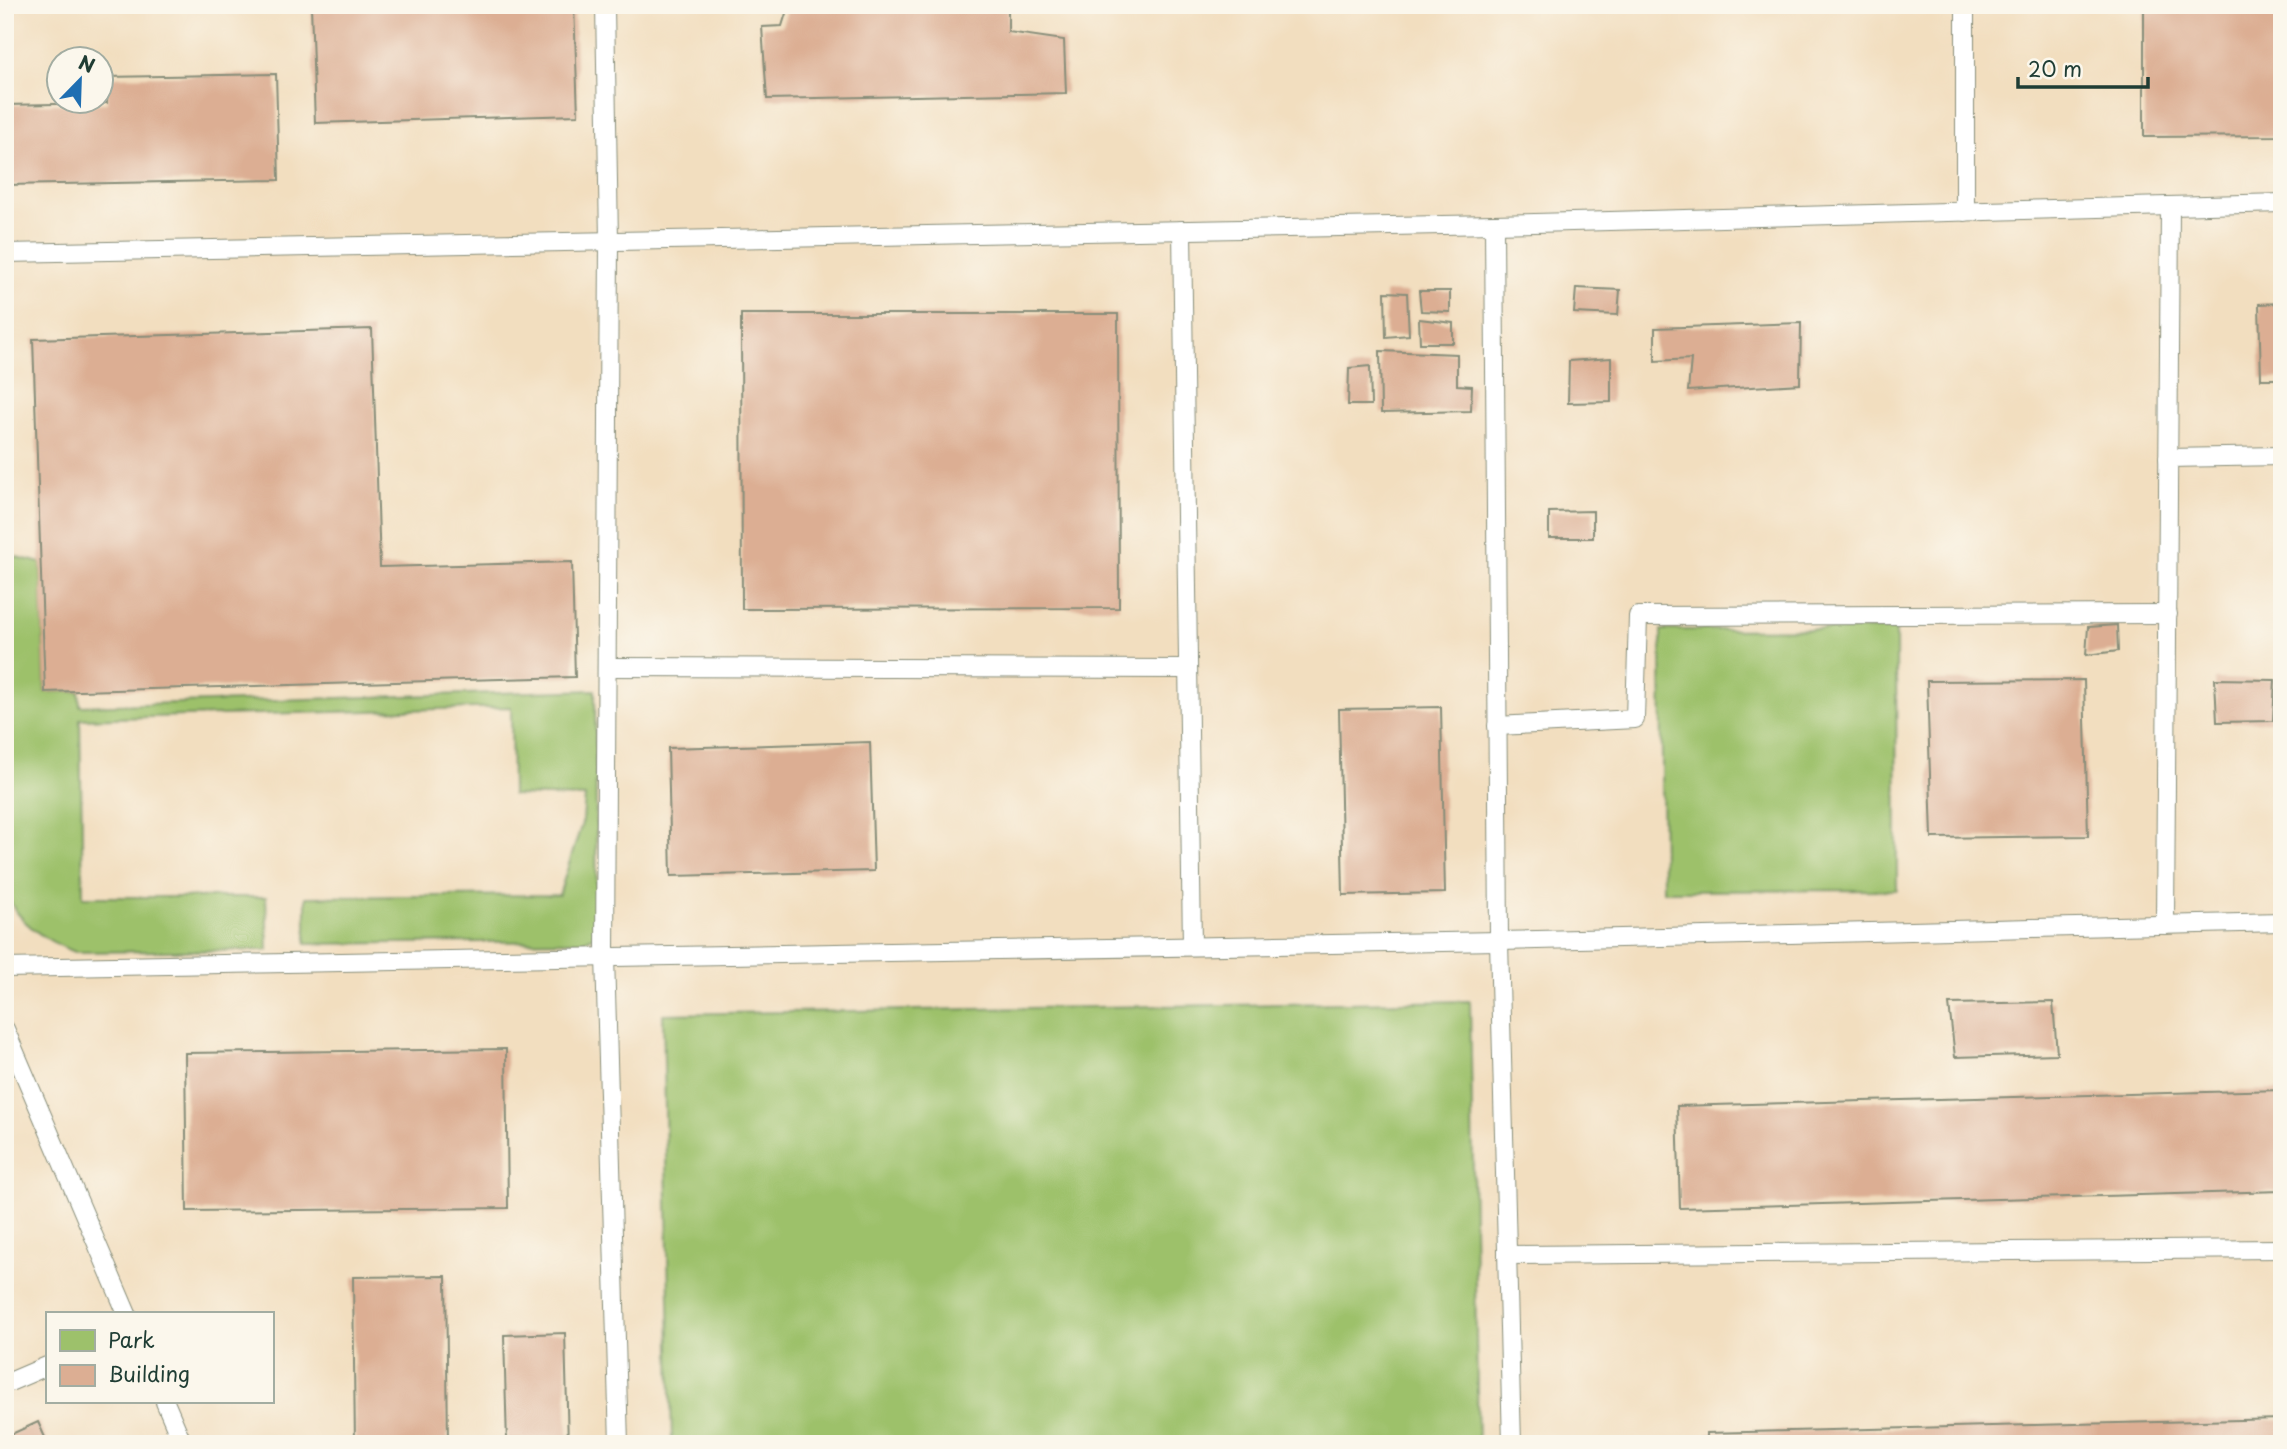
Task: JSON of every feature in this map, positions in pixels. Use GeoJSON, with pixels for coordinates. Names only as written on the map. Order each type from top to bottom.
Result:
{"type":"FeatureCollection","features":[{"type":"Feature","properties":{"kind":"lane"},"geometry":{"type":"LineString","coordinates":[[605,5],[609,242],[605,956],[619,1444]]}},
{"type":"Feature","properties":{"kind":"lane"},"geometry":{"type":"LineString","coordinates":[[1965,5],[1965,212]]}},
{"type":"Feature","properties":{"kind":"lane"},"geometry":{"type":"LineString","coordinates":[[5,253],[1494,224],[2282,203]]}},
{"type":"Feature","properties":{"kind":"lane"},"geometry":{"type":"LineString","coordinates":[[2165,925],[2171,206]]}},
{"type":"Feature","properties":{"kind":"lane"},"geometry":{"type":"LineString","coordinates":[[1494,224],[1499,940],[1512,1444]]}},
{"type":"Feature","properties":{"kind":"lane"},"geometry":{"type":"LineString","coordinates":[[1181,230],[1192,946]]}},
{"type":"Feature","properties":{"kind":"lane"},"geometry":{"type":"LineString","coordinates":[[2168,458],[2282,456]]}},
{"type":"Feature","properties":{"kind":"lane"},"geometry":{"type":"LineString","coordinates":[[1497,726],[1635,719],[1638,616],[2168,614]]}},
{"type":"Feature","properties":{"kind":"lane"},"geometry":{"type":"LineString","coordinates":[[607,667],[1188,669]]}},
{"type":"Feature","properties":{"kind":"lane"},"geometry":{"type":"LineString","coordinates":[[5,968],[1499,940],[2282,922]]}},
{"type":"Feature","properties":{"kind":"lane"},"geometry":{"type":"LineString","coordinates":[[5,1029],[126,1312]]}},
{"type":"Feature","properties":{"kind":"lane"},"geometry":{"type":"LineString","coordinates":[[1507,1255],[2282,1249]]}},
{"type":"Feature","properties":{"kind":"lane"},"geometry":{"type":"LineString","coordinates":[[5,1384],[46,1366]]}},
{"type":"Feature","properties":{"kind":"lane"},"geometry":{"type":"LineString","coordinates":[[166,1404],[183,1444]]}},
{"type":"Feature","properties":{"kind":"green space"},"geometry":{"type":"Polygon","coordinates":[[[5,554],[41,563],[45,692],[79,691],[80,706],[595,690],[597,935],[585,941],[306,944],[306,897],[559,895],[583,820],[585,797],[512,795],[511,707],[80,719],[83,897],[266,897],[268,950],[75,952],[43,936],[17,913],[5,892],[5,554]]]}},
{"type":"Feature","properties":{"kind":"green space"},"geometry":{"type":"Polygon","coordinates":[[[1896,629],[1897,890],[1663,891],[1661,630],[1896,629]]]}},
{"type":"Feature","properties":{"kind":"green space"},"geometry":{"type":"Polygon","coordinates":[[[1470,1001],[1478,1444],[672,1444],[663,1014],[1470,1001]]]}},
{"type":"Feature","properties":{"kind":"building"},"geometry":{"type":"Polygon","coordinates":[[[311,5],[574,5],[578,115],[315,123],[311,5]]]}},
{"type":"Feature","properties":{"kind":"building"},"geometry":{"type":"Polygon","coordinates":[[[1008,5],[1008,32],[1064,40],[1066,93],[767,99],[762,27],[782,26],[788,7],[1008,5]]]}},
{"type":"Feature","properties":{"kind":"building"},"geometry":{"type":"Polygon","coordinates":[[[2144,5],[2282,5],[2282,136],[2144,137],[2144,5]]]}},
{"type":"Feature","properties":{"kind":"building"},"geometry":{"type":"Polygon","coordinates":[[[276,74],[279,180],[5,185],[5,105],[46,104],[46,116],[116,116],[116,77],[276,74]]]}},
{"type":"Feature","properties":{"kind":"building"},"geometry":{"type":"Polygon","coordinates":[[[1576,288],[1620,290],[1618,315],[1574,313],[1576,288]]]}},
{"type":"Feature","properties":{"kind":"building"},"geometry":{"type":"Polygon","coordinates":[[[1419,291],[1450,291],[1450,312],[1421,311],[1419,291]]]}},
{"type":"Feature","properties":{"kind":"building"},"geometry":{"type":"Polygon","coordinates":[[[1385,292],[1407,293],[1409,335],[1386,337],[1385,292]]]}},
{"type":"Feature","properties":{"kind":"building"},"geometry":{"type":"Polygon","coordinates":[[[2282,303],[2282,379],[2261,379],[2259,304],[2282,303]]]}},
{"type":"Feature","properties":{"kind":"building"},"geometry":{"type":"Polygon","coordinates":[[[741,314],[1118,314],[1119,608],[742,609],[741,314]]]}},
{"type":"Feature","properties":{"kind":"building"},"geometry":{"type":"Polygon","coordinates":[[[1419,319],[1453,323],[1453,343],[1420,343],[1419,319]]]}},
{"type":"Feature","properties":{"kind":"building"},"geometry":{"type":"Polygon","coordinates":[[[1801,323],[1800,384],[1688,391],[1691,359],[1655,361],[1655,328],[1801,323]]]}},
{"type":"Feature","properties":{"kind":"building"},"geometry":{"type":"Polygon","coordinates":[[[372,329],[380,567],[572,562],[575,677],[45,692],[33,339],[372,329]]]}},
{"type":"Feature","properties":{"kind":"building"},"geometry":{"type":"Polygon","coordinates":[[[1380,351],[1457,354],[1457,385],[1472,386],[1471,411],[1381,413],[1380,351]]]}},
{"type":"Feature","properties":{"kind":"building"},"geometry":{"type":"Polygon","coordinates":[[[1611,358],[1611,402],[1568,403],[1569,361],[1611,358]]]}},
{"type":"Feature","properties":{"kind":"building"},"geometry":{"type":"Polygon","coordinates":[[[1370,366],[1371,405],[1348,405],[1349,368],[1370,366]]]}},
{"type":"Feature","properties":{"kind":"building"},"geometry":{"type":"Polygon","coordinates":[[[1593,511],[1593,538],[1549,538],[1549,512],[1593,511]]]}},
{"type":"Feature","properties":{"kind":"building"},"geometry":{"type":"Polygon","coordinates":[[[2117,625],[2118,651],[2086,655],[2088,627],[2117,625]]]}},
{"type":"Feature","properties":{"kind":"building"},"geometry":{"type":"Polygon","coordinates":[[[2215,679],[2275,680],[2273,721],[2217,722],[2215,679]]]}},
{"type":"Feature","properties":{"kind":"building"},"geometry":{"type":"Polygon","coordinates":[[[2084,680],[2088,836],[1932,838],[1927,681],[2084,680]]]}},
{"type":"Feature","properties":{"kind":"building"},"geometry":{"type":"Polygon","coordinates":[[[1441,707],[1445,893],[1343,895],[1339,709],[1441,707]]]}},
{"type":"Feature","properties":{"kind":"building"},"geometry":{"type":"Polygon","coordinates":[[[870,742],[874,871],[671,876],[668,748],[870,742]]]}},
{"type":"Feature","properties":{"kind":"building"},"geometry":{"type":"Polygon","coordinates":[[[2053,1002],[2057,1054],[1955,1057],[1949,1004],[2053,1002]]]}},
{"type":"Feature","properties":{"kind":"building"},"geometry":{"type":"Polygon","coordinates":[[[506,1049],[508,1208],[187,1211],[185,1053],[506,1049]]]}},
{"type":"Feature","properties":{"kind":"building"},"geometry":{"type":"Polygon","coordinates":[[[2282,1090],[2282,1191],[1680,1208],[1677,1106],[2282,1090]]]}},
{"type":"Feature","properties":{"kind":"building"},"geometry":{"type":"Polygon","coordinates":[[[446,1276],[448,1444],[355,1444],[353,1277],[446,1276]]]}},
{"type":"Feature","properties":{"kind":"building"},"geometry":{"type":"Polygon","coordinates":[[[565,1333],[568,1444],[507,1444],[504,1335],[565,1333]]]}},
{"type":"Feature","properties":{"kind":"building"},"geometry":{"type":"Polygon","coordinates":[[[2282,1419],[2282,1444],[1707,1444],[1707,1433],[2282,1419]]]}},
{"type":"Feature","properties":{"kind":"building"},"geometry":{"type":"Polygon","coordinates":[[[38,1422],[48,1444],[5,1444],[5,1437],[38,1422]]]}}]}
